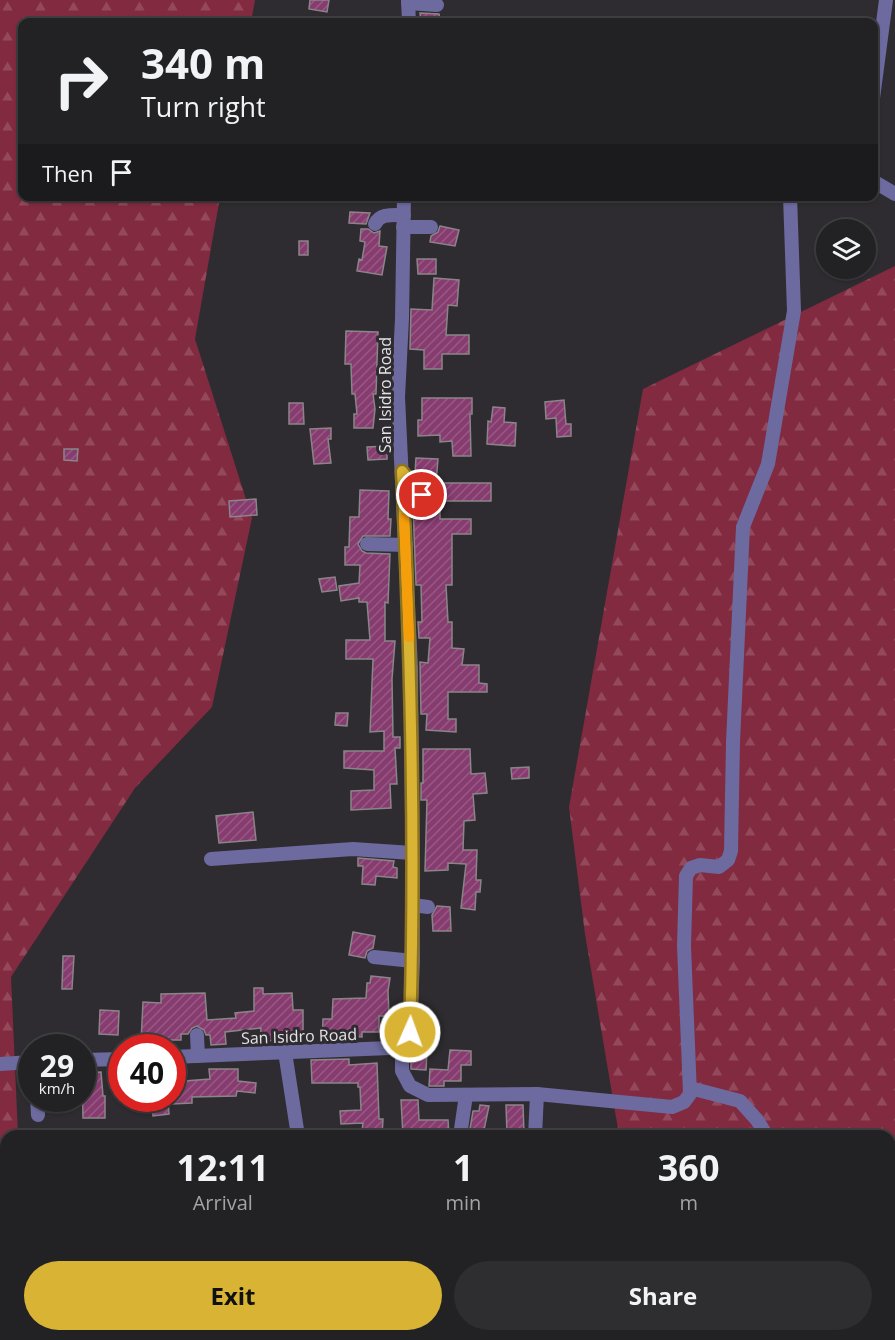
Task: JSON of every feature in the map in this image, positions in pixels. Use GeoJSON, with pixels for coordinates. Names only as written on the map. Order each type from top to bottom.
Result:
{"type":"FeatureCollection","features":[{"type":"Feature","properties":{"kind":"street"},"geometry":{"type":"LineString","coordinates":[[878,60],[886,0]]}},
{"type":"Feature","properties":{"kind":"street"},"geometry":{"type":"LineString","coordinates":[[409,18],[408,1],[437,5]]}},
{"type":"Feature","properties":{"kind":"street"},"geometry":{"type":"LineString","coordinates":[[878,185],[895,194]]}},
{"type":"Feature","properties":{"kind":"street","name":"San Isidro Road"},"geometry":{"type":"LineString","coordinates":[[186,1056],[390,1048],[402,1045],[410,1032],[413,961],[411,669],[414,599],[406,544],[398,398],[404,201]]}},
{"type":"Feature","properties":{"kind":"street"},"geometry":{"type":"LineString","coordinates":[[402,1045],[402,1071],[410,1086],[428,1095],[537,1094],[672,1107],[684,1102],[690,1094],[684,946],[686,876],[691,868],[700,865],[719,867],[728,860],[730,851],[743,528],[768,464],[794,311],[790,201]]}},
{"type":"Feature","properties":{"kind":"street"},"geometry":{"type":"LineString","coordinates":[[375,224],[382,216],[431,227]]}},
{"type":"Feature","properties":{"kind":"street"},"geometry":{"type":"LineString","coordinates":[[402,471],[422,495]]}},
{"type":"Feature","properties":{"kind":"street"},"geometry":{"type":"LineString","coordinates":[[367,544],[406,544]]}},
{"type":"Feature","properties":{"kind":"street"},"geometry":{"type":"LineString","coordinates":[[211,859],[316,850],[352,849],[412,853]]}},
{"type":"Feature","properties":{"kind":"street"},"geometry":{"type":"LineString","coordinates":[[413,905],[428,907]]}},
{"type":"Feature","properties":{"kind":"street"},"geometry":{"type":"LineString","coordinates":[[374,957],[413,961]]}},
{"type":"Feature","properties":{"kind":"street"},"geometry":{"type":"LineString","coordinates":[[197,1035],[198,1056]]}},
{"type":"Feature","properties":{"kind":"street"},"geometry":{"type":"LineString","coordinates":[[285,1052],[297,1130]]}},
{"type":"Feature","properties":{"kind":"street"},"geometry":{"type":"LineString","coordinates":[[0,1064],[18,1063]]}},
{"type":"Feature","properties":{"kind":"street"},"geometry":{"type":"LineString","coordinates":[[690,1088],[740,1101],[763,1130]]}},
{"type":"Feature","properties":{"kind":"street"},"geometry":{"type":"LineString","coordinates":[[535,1130],[537,1094]]}},
{"type":"Feature","properties":{"kind":"street"},"geometry":{"type":"LineString","coordinates":[[461,1130],[466,1095]]}},
{"type":"Feature","properties":{"kind":"green space"},"geometry":{"type":"Polygon","coordinates":[[[0,0],[255,0],[252,18],[18,18],[18,201],[219,201],[195,339],[252,518],[212,707],[135,788],[11,977],[18,1130],[0,1130],[0,0]]]}},
{"type":"Feature","properties":{"kind":"green space"},"geometry":{"type":"Polygon","coordinates":[[[895,266],[895,1130],[618,1130],[585,934],[569,807],[643,389],[868,279],[876,279],[876,275],[895,266]]]}},
{"type":"Feature","properties":{"kind":"building"},"geometry":{"type":"Polygon","coordinates":[[[310,0],[329,0],[327,12],[309,9],[310,0]]]}},
{"type":"Feature","properties":{"kind":"building"},"geometry":{"type":"Polygon","coordinates":[[[420,13],[439,14],[440,18],[421,18],[420,13]]]}},
{"type":"Feature","properties":{"kind":"building"},"geometry":{"type":"Polygon","coordinates":[[[350,212],[370,213],[366,224],[349,223],[350,212]]]}},
{"type":"Feature","properties":{"kind":"building"},"geometry":{"type":"Polygon","coordinates":[[[440,226],[459,230],[455,246],[430,242],[431,236],[438,232],[440,226]]]}},
{"type":"Feature","properties":{"kind":"building"},"geometry":{"type":"Polygon","coordinates":[[[361,229],[368,229],[374,233],[380,231],[379,246],[387,247],[382,275],[357,271],[359,259],[362,260],[365,242],[360,241],[361,229]]]}},
{"type":"Feature","properties":{"kind":"building"},"geometry":{"type":"Polygon","coordinates":[[[299,241],[308,241],[308,255],[299,255],[299,241]]]}},
{"type":"Feature","properties":{"kind":"building"},"geometry":{"type":"Polygon","coordinates":[[[417,259],[436,259],[436,274],[418,274],[417,259]]]}},
{"type":"Feature","properties":{"kind":"building"},"geometry":{"type":"Polygon","coordinates":[[[434,278],[459,280],[457,306],[448,305],[446,335],[469,335],[469,354],[442,354],[442,369],[424,369],[424,350],[410,349],[411,309],[432,310],[434,278]]]}},
{"type":"Feature","properties":{"kind":"building"},"geometry":{"type":"Polygon","coordinates":[[[346,331],[378,332],[373,428],[354,428],[354,414],[357,414],[355,394],[352,394],[351,364],[345,364],[346,331]]]}},
{"type":"Feature","properties":{"kind":"building"},"geometry":{"type":"Polygon","coordinates":[[[422,398],[472,398],[471,456],[453,456],[452,441],[440,442],[440,435],[418,436],[418,420],[422,420],[422,398]]]}},
{"type":"Feature","properties":{"kind":"building"},"geometry":{"type":"Polygon","coordinates":[[[564,400],[566,424],[571,424],[571,436],[557,437],[556,418],[546,419],[545,402],[564,400]]]}},
{"type":"Feature","properties":{"kind":"building"},"geometry":{"type":"Polygon","coordinates":[[[289,403],[303,403],[304,424],[289,424],[289,403]]]}},
{"type":"Feature","properties":{"kind":"building"},"geometry":{"type":"Polygon","coordinates":[[[493,407],[505,408],[504,422],[516,423],[515,446],[487,444],[488,421],[491,422],[493,407]]]}},
{"type":"Feature","properties":{"kind":"building"},"geometry":{"type":"Polygon","coordinates":[[[331,428],[331,439],[328,439],[331,463],[314,464],[310,429],[331,428]]]}},
{"type":"Feature","properties":{"kind":"building"},"geometry":{"type":"Polygon","coordinates":[[[387,446],[387,459],[368,460],[367,447],[387,446]]]}},
{"type":"Feature","properties":{"kind":"building"},"geometry":{"type":"Polygon","coordinates":[[[64,449],[78,449],[77,461],[64,460],[64,449]]]}},
{"type":"Feature","properties":{"kind":"building"},"geometry":{"type":"Polygon","coordinates":[[[416,458],[438,459],[436,483],[491,483],[491,501],[440,501],[440,519],[471,519],[471,534],[452,534],[452,585],[446,585],[448,622],[452,622],[452,648],[464,649],[462,665],[479,665],[479,683],[487,684],[487,692],[448,692],[448,719],[456,719],[456,732],[426,730],[427,714],[421,714],[420,662],[428,663],[430,638],[419,638],[418,622],[422,622],[421,585],[416,585],[413,506],[425,506],[431,494],[425,484],[425,479],[420,479],[415,473],[416,458]]]}},
{"type":"Feature","properties":{"kind":"building"},"geometry":{"type":"Polygon","coordinates":[[[360,490],[389,491],[390,536],[363,536],[358,544],[366,553],[390,554],[388,603],[385,602],[385,641],[395,641],[392,679],[393,737],[400,737],[400,748],[395,748],[397,784],[390,784],[391,808],[351,810],[351,791],[374,790],[374,770],[344,768],[344,751],[384,751],[384,731],[370,732],[373,659],[346,659],[346,640],[370,640],[367,602],[359,602],[359,598],[341,601],[339,586],[359,583],[360,565],[345,565],[345,547],[349,547],[350,517],[359,517],[360,490]]]}},
{"type":"Feature","properties":{"kind":"building"},"geometry":{"type":"Polygon","coordinates":[[[256,499],[257,515],[230,517],[229,501],[256,499]]]}},
{"type":"Feature","properties":{"kind":"building"},"geometry":{"type":"Polygon","coordinates":[[[335,577],[337,590],[322,592],[319,579],[335,577]]]}},
{"type":"Feature","properties":{"kind":"building"},"geometry":{"type":"Polygon","coordinates":[[[336,713],[348,713],[347,726],[335,725],[336,713]]]}},
{"type":"Feature","properties":{"kind":"building"},"geometry":{"type":"Polygon","coordinates":[[[423,749],[470,749],[471,774],[485,773],[487,793],[473,794],[475,820],[464,821],[463,850],[477,850],[476,880],[481,880],[480,892],[476,892],[475,910],[461,908],[466,864],[448,863],[448,870],[425,871],[427,800],[421,800],[423,749]]]}},
{"type":"Feature","properties":{"kind":"building"},"geometry":{"type":"Polygon","coordinates":[[[529,767],[529,778],[512,779],[511,768],[529,767]]]}},
{"type":"Feature","properties":{"kind":"building"},"geometry":{"type":"Polygon","coordinates":[[[253,812],[256,840],[219,843],[216,816],[253,812]]]}},
{"type":"Feature","properties":{"kind":"building"},"geometry":{"type":"Polygon","coordinates":[[[358,858],[394,861],[393,867],[397,868],[397,878],[376,876],[375,885],[362,884],[363,866],[358,866],[358,858]]]}},
{"type":"Feature","properties":{"kind":"building"},"geometry":{"type":"Polygon","coordinates":[[[437,906],[450,907],[451,931],[433,931],[432,915],[437,906]]]}},
{"type":"Feature","properties":{"kind":"building"},"geometry":{"type":"Polygon","coordinates":[[[353,932],[375,936],[373,948],[367,951],[365,958],[349,955],[353,932]]]}},
{"type":"Feature","properties":{"kind":"building"},"geometry":{"type":"Polygon","coordinates":[[[63,956],[74,956],[72,989],[62,989],[63,956]]]}},
{"type":"Feature","properties":{"kind":"building"},"geometry":{"type":"Polygon","coordinates":[[[371,976],[390,978],[389,1016],[379,1016],[379,1032],[362,1032],[362,1037],[344,1036],[344,1041],[322,1041],[323,1019],[332,1019],[333,999],[366,998],[367,983],[370,983],[371,976]]]}},
{"type":"Feature","properties":{"kind":"building"},"geometry":{"type":"Polygon","coordinates":[[[254,988],[263,988],[263,994],[292,993],[293,1010],[303,1010],[303,1036],[291,1036],[291,1040],[260,1041],[261,1028],[225,1032],[226,1044],[211,1045],[210,1035],[206,1035],[204,1030],[197,1026],[192,1028],[188,1034],[141,1034],[143,1002],[161,1003],[161,994],[205,993],[207,1020],[236,1018],[235,1013],[254,1011],[254,988]]]}},
{"type":"Feature","properties":{"kind":"building"},"geometry":{"type":"Polygon","coordinates":[[[100,1010],[119,1011],[118,1034],[99,1034],[100,1010]]]}},
{"type":"Feature","properties":{"kind":"building"},"geometry":{"type":"Polygon","coordinates":[[[411,1050],[427,1051],[426,1070],[411,1069],[411,1050]]]}},
{"type":"Feature","properties":{"kind":"building"},"geometry":{"type":"Polygon","coordinates":[[[450,1050],[471,1051],[471,1065],[461,1065],[461,1081],[444,1081],[444,1086],[429,1086],[430,1069],[448,1070],[450,1050]]]}},
{"type":"Feature","properties":{"kind":"building"},"geometry":{"type":"Polygon","coordinates":[[[349,1059],[349,1065],[377,1063],[379,1119],[383,1119],[382,1130],[362,1130],[363,1123],[341,1124],[340,1111],[361,1110],[360,1087],[358,1083],[312,1083],[311,1060],[349,1059]]]}},
{"type":"Feature","properties":{"kind":"building"},"geometry":{"type":"Polygon","coordinates":[[[209,1069],[238,1069],[238,1081],[256,1083],[255,1093],[237,1091],[236,1096],[192,1097],[192,1103],[186,1103],[186,1081],[210,1079],[209,1069]]]}},
{"type":"Feature","properties":{"kind":"building"},"geometry":{"type":"Polygon","coordinates":[[[96,1072],[101,1072],[103,1096],[105,1096],[105,1118],[83,1118],[83,1112],[96,1112],[96,1072]]]}},
{"type":"Feature","properties":{"kind":"building"},"geometry":{"type":"Polygon","coordinates":[[[401,1100],[418,1100],[419,1120],[448,1120],[449,1130],[403,1130],[401,1100]]]}},
{"type":"Feature","properties":{"kind":"building"},"geometry":{"type":"Polygon","coordinates":[[[480,1105],[489,1106],[484,1130],[470,1129],[473,1111],[479,1111],[480,1105]]]}},
{"type":"Feature","properties":{"kind":"building"},"geometry":{"type":"Polygon","coordinates":[[[506,1105],[523,1105],[524,1130],[507,1130],[506,1105]]]}},
{"type":"Feature","properties":{"kind":"building"},"geometry":{"type":"Polygon","coordinates":[[[153,1112],[169,1112],[169,1114],[153,1116],[153,1112]]]}},
{"type":"Feature","properties":{"kind":"slow traffic"},"geometry":{"type":"LineString","coordinates":[[404,518],[409,637]]}},
{"type":"Feature","properties":{"kind":"route"},"geometry":{"type":"LineString","coordinates":[[410,1032],[413,961],[411,669],[402,471],[422,495]]}}]}
